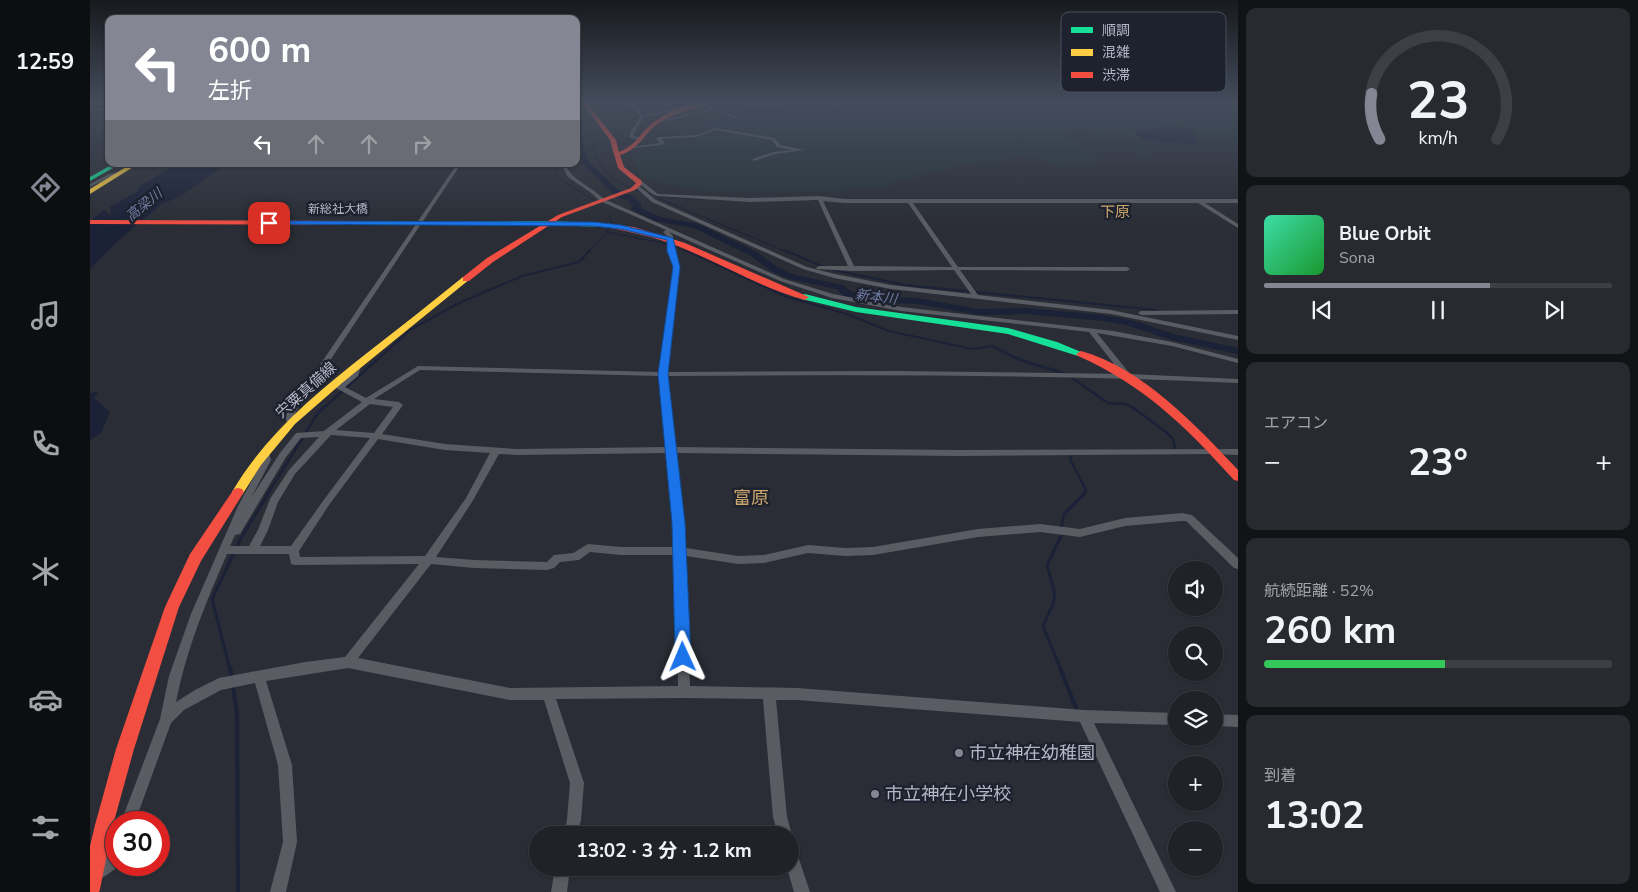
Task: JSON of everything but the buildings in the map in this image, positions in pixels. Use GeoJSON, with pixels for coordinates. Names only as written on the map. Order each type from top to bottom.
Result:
{"type":"FeatureCollection","features":[{"type":"Feature","properties":{"kind":"main road"},"geometry":{"type":"LineString","coordinates":[[613,144],[621,168],[636,186]]}},
{"type":"Feature","properties":{"kind":"main road"},"geometry":{"type":"LineString","coordinates":[[616,154],[627,153],[638,144]]}},
{"type":"Feature","properties":{"kind":"main road"},"geometry":{"type":"LineString","coordinates":[[90,180],[118,168]]}},
{"type":"Feature","properties":{"kind":"main road"},"geometry":{"type":"LineString","coordinates":[[90,192],[118,168]]}},
{"type":"Feature","properties":{"kind":"main road","name":"宍粟真備線"},"geometry":{"type":"LineString","coordinates":[[91,883],[104,825],[125,749],[172,607],[195,558],[223,512],[265,452],[291,422],[357,366],[490,260],[568,212],[636,186]]}},
{"type":"Feature","properties":{"kind":"main road","name":"新総社大橋"},"geometry":{"type":"LineString","coordinates":[[90,222],[548,224],[621,227],[670,239],[788,291],[818,301],[856,311],[898,318],[984,328],[1024,335],[1095,360],[1128,377],[1174,410],[1238,477]]}},
{"type":"Feature","properties":{"kind":"street"},"geometry":{"type":"LineString","coordinates":[[754,160],[774,153],[802,150],[778,146],[777,144]]}},
{"type":"Feature","properties":{"kind":"street"},"geometry":{"type":"LineString","coordinates":[[291,422],[291,413],[457,167]]}},
{"type":"Feature","properties":{"kind":"street"},"geometry":{"type":"LineString","coordinates":[[564,167],[571,178],[604,199],[656,224],[782,280],[832,296],[901,309],[1091,330],[1172,344],[1238,361]]}},
{"type":"Feature","properties":{"kind":"street"},"geometry":{"type":"LineString","coordinates":[[90,186],[111,175],[118,168]]}},
{"type":"Feature","properties":{"kind":"street"},"geometry":{"type":"LineString","coordinates":[[1238,202],[908,201],[819,198],[750,200],[657,195],[651,193],[644,183],[636,186],[654,201],[794,263],[827,275],[869,284],[1111,312],[1238,338]]}},
{"type":"Feature","properties":{"kind":"street"},"geometry":{"type":"LineString","coordinates":[[819,198],[852,269]]}},
{"type":"Feature","properties":{"kind":"street"},"geometry":{"type":"LineString","coordinates":[[908,201],[976,297]]}},
{"type":"Feature","properties":{"kind":"street"},"geometry":{"type":"LineString","coordinates":[[1199,201],[1238,226]]}},
{"type":"Feature","properties":{"kind":"street"},"geometry":{"type":"LineString","coordinates":[[656,224],[670,236],[671,251],[676,267],[663,374],[681,551],[684,692]]}},
{"type":"Feature","properties":{"kind":"street"},"geometry":{"type":"LineString","coordinates":[[794,263],[826,269],[1127,268]]}},
{"type":"Feature","properties":{"kind":"street"},"geometry":{"type":"LineString","coordinates":[[1111,312],[1238,312]]}},
{"type":"Feature","properties":{"kind":"street"},"geometry":{"type":"LineString","coordinates":[[1091,330],[1128,377]]}},
{"type":"Feature","properties":{"kind":"street"},"geometry":{"type":"LineString","coordinates":[[357,366],[355,374],[340,388],[367,402],[399,405],[378,436],[326,503],[294,550],[295,561],[428,560],[474,564],[547,566],[558,558],[578,556],[588,548],[620,551],[681,551],[738,560],[764,559],[808,549],[845,552],[873,550],[978,533],[1040,528],[1080,532],[1125,522],[1182,517],[1189,518],[1238,565]]}},
{"type":"Feature","properties":{"kind":"street"},"geometry":{"type":"LineString","coordinates":[[253,549],[263,530],[273,501],[292,472],[328,433],[367,402],[418,368],[663,374],[896,373],[1238,381]]}},
{"type":"Feature","properties":{"kind":"street"},"geometry":{"type":"LineString","coordinates":[[132,811],[166,719],[172,687],[185,645],[231,550],[283,455],[299,434],[328,433],[378,436],[444,447],[496,451],[1238,452]]}},
{"type":"Feature","properties":{"kind":"street"},"geometry":{"type":"LineString","coordinates":[[348,662],[428,560],[469,500],[496,451]]}},
{"type":"Feature","properties":{"kind":"street"},"geometry":{"type":"LineString","coordinates":[[231,550],[234,524],[267,460],[265,452]]}},
{"type":"Feature","properties":{"kind":"street"},"geometry":{"type":"LineString","coordinates":[[231,550],[294,550]]}},
{"type":"Feature","properties":{"kind":"street"},"geometry":{"type":"LineString","coordinates":[[166,719],[193,698],[219,684],[348,662],[510,694],[684,692],[797,694],[1084,716],[1168,719]]}},
{"type":"Feature","properties":{"kind":"street"},"geometry":{"type":"LineString","coordinates":[[259,677],[285,765],[290,842],[278,892]]}},
{"type":"Feature","properties":{"kind":"street"},"geometry":{"type":"LineString","coordinates":[[548,694],[577,783],[572,826]]}},
{"type":"Feature","properties":{"kind":"street"},"geometry":{"type":"LineString","coordinates":[[769,694],[780,817],[782,826]]}},
{"type":"Feature","properties":{"kind":"street"},"geometry":{"type":"LineString","coordinates":[[1084,716],[1168,892]]}},
{"type":"Feature","properties":{"kind":"street"},"geometry":{"type":"LineString","coordinates":[[1223,720],[1238,721]]}},
{"type":"Feature","properties":{"kind":"street"},"geometry":{"type":"LineString","coordinates":[[91,883],[105,870]]}},
{"type":"Feature","properties":{"kind":"street"},"geometry":{"type":"LineString","coordinates":[[559,892],[562,876]]}},
{"type":"Feature","properties":{"kind":"street"},"geometry":{"type":"LineString","coordinates":[[797,876],[802,892]]}},
{"type":"Feature","properties":{"kind":"shaded area"},"geometry":{"type":"Polygon","coordinates":[[[659,144],[1082,144],[1085,145],[1082,146],[1099,160],[1094,166],[1058,167],[1038,159],[1004,153],[1005,162],[962,164],[881,188],[843,191],[709,192],[660,183],[639,175],[632,157],[659,144]]]}},
{"type":"Feature","properties":{"kind":"shaded area"},"geometry":{"type":"Polygon","coordinates":[[[1138,144],[1147,144],[1150,153],[1145,155],[1128,149],[1138,144]]]}},
{"type":"Feature","properties":{"kind":"water","name":"高梁川"},"geometry":{"type":"Polygon","coordinates":[[[171,167],[222,167],[181,196],[162,204],[121,238],[90,269],[90,221],[104,210],[111,216],[110,207],[138,191],[139,187],[171,167]]]}},
{"type":"Feature","properties":{"kind":"water"},"geometry":{"type":"Polygon","coordinates":[[[98,392],[94,398],[110,412],[101,433],[90,440],[90,393],[98,392]]]}},
{"type":"Feature","properties":{"kind":"waterway"},"geometry":{"type":"LineString","coordinates":[[593,144],[596,155],[604,169],[628,187],[657,196],[704,199]]}},
{"type":"Feature","properties":{"kind":"waterway","name":"新本川"},"geometry":{"type":"LineString","coordinates":[[580,145],[585,163],[618,194],[630,198],[638,206],[635,208],[658,219],[696,226],[754,254],[774,269],[792,277],[839,287],[848,294],[869,299],[917,301],[979,312],[1027,311],[1128,322],[1171,337],[1238,351]]}},
{"type":"Feature","properties":{"kind":"waterway"},"geometry":{"type":"LineString","coordinates":[[554,167],[556,177],[594,200]]}},
{"type":"Feature","properties":{"kind":"waterway"},"geometry":{"type":"LineString","coordinates":[[658,198],[787,252]]}},
{"type":"Feature","properties":{"kind":"waterway"},"geometry":{"type":"LineString","coordinates":[[810,200],[822,200]]}},
{"type":"Feature","properties":{"kind":"waterway"},"geometry":{"type":"LineString","coordinates":[[607,232],[612,221],[609,216]]}},
{"type":"Feature","properties":{"kind":"waterway"},"geometry":{"type":"LineString","coordinates":[[589,252],[607,232]]}},
{"type":"Feature","properties":{"kind":"waterway"},"geometry":{"type":"LineString","coordinates":[[607,232],[673,245],[687,252]]}},
{"type":"Feature","properties":{"kind":"waterway"},"geometry":{"type":"LineString","coordinates":[[378,359],[410,330],[459,303],[522,276],[579,262],[590,250]]}},
{"type":"Feature","properties":{"kind":"waterway"},"geometry":{"type":"LineString","coordinates":[[685,250],[787,297],[847,314],[889,331],[972,349],[993,346],[1017,359]]}},
{"type":"Feature","properties":{"kind":"waterway"},"geometry":{"type":"LineString","coordinates":[[784,250],[824,267]]}},
{"type":"Feature","properties":{"kind":"waterway"},"geometry":{"type":"LineString","coordinates":[[834,270],[905,285],[1156,310]]}},
{"type":"Feature","properties":{"kind":"waterway"},"geometry":{"type":"LineString","coordinates":[[267,495],[318,413],[380,357]]}},
{"type":"Feature","properties":{"kind":"waterway"},"geometry":{"type":"LineString","coordinates":[[1015,357],[1068,375]]}},
{"type":"Feature","properties":{"kind":"waterway"},"geometry":{"type":"LineString","coordinates":[[1072,378],[1108,403],[1125,404],[1132,407],[1166,432],[1173,439],[1175,448]]}},
{"type":"Feature","properties":{"kind":"waterway"},"geometry":{"type":"LineString","coordinates":[[1073,453],[1070,459],[1086,490],[1084,495]]}},
{"type":"Feature","properties":{"kind":"waterway"},"geometry":{"type":"LineString","coordinates":[[230,670],[212,599],[241,538],[268,494]]}},
{"type":"Feature","properties":{"kind":"waterway"},"geometry":{"type":"LineString","coordinates":[[1061,527],[1064,514],[1084,494]]}},
{"type":"Feature","properties":{"kind":"waterway"},"geometry":{"type":"LineString","coordinates":[[1061,670],[1043,626],[1053,604],[1055,594],[1047,565],[1062,534]]}},
{"type":"Feature","properties":{"kind":"waterway"},"geometry":{"type":"LineString","coordinates":[[230,668],[232,678]]}},
{"type":"Feature","properties":{"kind":"waterway"},"geometry":{"type":"LineString","coordinates":[[1060,668],[1076,708]]}},
{"type":"Feature","properties":{"kind":"waterway"},"geometry":{"type":"LineString","coordinates":[[233,686],[237,713],[238,892]]}},
{"type":"Feature","properties":{"kind":"traffic: fast"},"geometry":{"type":"LineString","coordinates":[[90,179],[112,167]]}},
{"type":"Feature","properties":{"kind":"traffic: fast"},"geometry":{"type":"LineString","coordinates":[[360,223],[548,223],[604,225]]}},
{"type":"Feature","properties":{"kind":"traffic: fast"},"geometry":{"type":"LineString","coordinates":[[805,297],[881,314],[1008,331],[1045,341],[1081,354]]}},
{"type":"Feature","properties":{"kind":"traffic: slow"},"geometry":{"type":"LineString","coordinates":[[90,192],[130,167]]}},
{"type":"Feature","properties":{"kind":"traffic: slow"},"geometry":{"type":"LineString","coordinates":[[238,492],[257,462],[291,422],[338,381],[466,279]]}},
{"type":"Feature","properties":{"kind":"traffic: jam"},"geometry":{"type":"LineString","coordinates":[[466,279],[490,260],[560,216],[633,189],[639,184],[639,181],[621,168],[614,144]]}},
{"type":"Feature","properties":{"kind":"traffic: jam"},"geometry":{"type":"LineString","coordinates":[[616,154],[630,149],[636,144]]}},
{"type":"Feature","properties":{"kind":"traffic: jam"},"geometry":{"type":"LineString","coordinates":[[90,222],[360,223]]}},
{"type":"Feature","properties":{"kind":"traffic: jam"},"geometry":{"type":"LineString","coordinates":[[604,225],[631,229],[657,236],[805,297]]}},
{"type":"Feature","properties":{"kind":"traffic: jam"},"geometry":{"type":"LineString","coordinates":[[1081,354],[1105,364],[1147,390],[1185,422],[1238,477]]}},
{"type":"Feature","properties":{"kind":"traffic: jam"},"geometry":{"type":"LineString","coordinates":[[90,889],[104,825],[125,749],[172,607],[195,558],[238,492]]}},
{"type":"Feature","properties":{"kind":"place","name":"市立神在幼稚園"},"geometry":{"type":"Point","coordinates":[959,753]}},
{"type":"Feature","properties":{"kind":"place","name":"市立神在小学校"},"geometry":{"type":"Point","coordinates":[875,794]}},
{"type":"Feature","properties":{"kind":"district","name":"下原"},"geometry":{"type":"Point","coordinates":[1115,212]}},
{"type":"Feature","properties":{"kind":"district","name":"富原"},"geometry":{"type":"Point","coordinates":[751,498]}},
{"type":"Feature","properties":{"kind":"route"},"geometry":{"type":"LineString","coordinates":[[269,223],[593,224],[621,227],[670,239],[671,251],[676,267],[663,374],[681,551],[683,657]]}}]}
